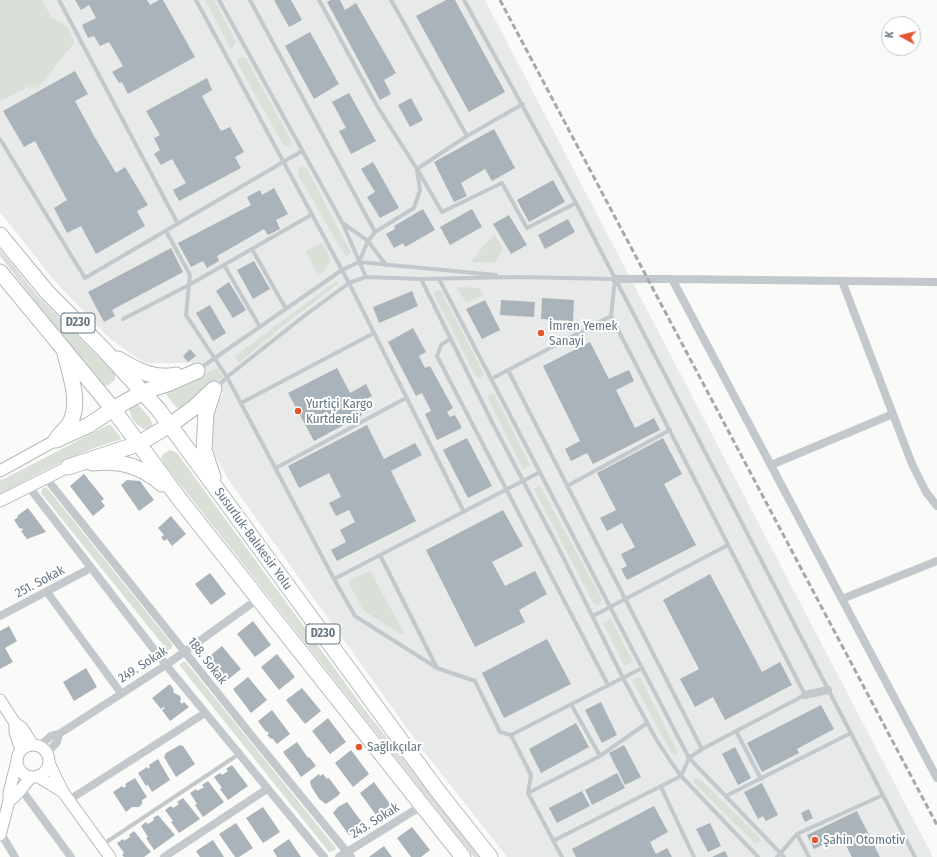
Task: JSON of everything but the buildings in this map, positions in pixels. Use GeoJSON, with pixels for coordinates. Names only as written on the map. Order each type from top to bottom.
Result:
{"type":"FeatureCollection","features":[{"type":"Feature","properties":{"kind":"highway","name":"Susurluk-Balıkesir Yolu"},"geometry":{"type":"LineString","coordinates":[[0,235],[47,292],[106,352],[158,409],[437,790],[490,857]]}},
{"type":"Feature","properties":{"kind":"highway","name":"D230"},"geometry":{"type":"LineString","coordinates":[[0,272],[113,409],[180,501],[463,857]]}},
{"type":"Feature","properties":{"kind":"highway"},"geometry":{"type":"LineString","coordinates":[[56,440],[70,423],[74,409],[74,394],[64,349]]}},
{"type":"Feature","properties":{"kind":"highway"},"geometry":{"type":"LineString","coordinates":[[106,352],[139,371],[159,377],[197,371]]}},
{"type":"Feature","properties":{"kind":"highway"},"geometry":{"type":"LineString","coordinates":[[56,440],[89,425],[143,392],[170,383],[197,371]]}},
{"type":"Feature","properties":{"kind":"highway"},"geometry":{"type":"LineString","coordinates":[[68,467],[138,444],[170,425],[195,407],[214,389]]}},
{"type":"Feature","properties":{"kind":"highway"},"geometry":{"type":"LineString","coordinates":[[214,389],[206,413],[204,450],[219,493]]}},
{"type":"Feature","properties":{"kind":"highway"},"geometry":{"type":"LineString","coordinates":[[68,467],[100,462],[125,464],[137,467],[154,477],[180,501]]}},
{"type":"Feature","properties":{"kind":"main road"},"geometry":{"type":"LineString","coordinates":[[0,471],[56,440]]}},
{"type":"Feature","properties":{"kind":"main road"},"geometry":{"type":"LineString","coordinates":[[0,502],[68,467]]}},
{"type":"Feature","properties":{"kind":"main road"},"geometry":{"type":"LineString","coordinates":[[0,700],[15,723],[22,728],[36,745],[44,749],[66,796],[110,857]]}},
{"type":"Feature","properties":{"kind":"main road"},"geometry":{"type":"LineString","coordinates":[[15,723],[15,732],[21,750]]}},
{"type":"Feature","properties":{"kind":"main road"},"geometry":{"type":"LineString","coordinates":[[0,833],[9,801],[9,793],[18,756],[21,750],[28,745],[36,745]]}},
{"type":"Feature","properties":{"kind":"main road"},"geometry":{"type":"LineString","coordinates":[[9,801],[16,797],[21,789],[34,777],[45,771],[48,758]]}},
{"type":"Feature","properties":{"kind":"main road"},"geometry":{"type":"LineString","coordinates":[[17,761],[20,770],[27,776],[34,777],[66,796]]}},
{"type":"Feature","properties":{"kind":"street"},"geometry":{"type":"LineString","coordinates":[[672,278],[937,778]]}},
{"type":"Feature","properties":{"kind":"street"},"geometry":{"type":"LineString","coordinates":[[615,279],[672,278],[937,282]]}},
{"type":"Feature","properties":{"kind":"street"},"geometry":{"type":"LineString","coordinates":[[842,281],[912,464],[926,492],[937,506]]}},
{"type":"Feature","properties":{"kind":"street"},"geometry":{"type":"LineString","coordinates":[[770,465],[893,414]]}},
{"type":"Feature","properties":{"kind":"street","name":"188. Sokak"},"geometry":{"type":"LineString","coordinates":[[46,478],[349,855]]}},
{"type":"Feature","properties":{"kind":"street"},"geometry":{"type":"LineString","coordinates":[[28,487],[166,665],[324,857]]}},
{"type":"Feature","properties":{"kind":"street"},"geometry":{"type":"LineString","coordinates":[[842,600],[937,561]]}},
{"type":"Feature","properties":{"kind":"street","name":"251. Sokak"},"geometry":{"type":"LineString","coordinates":[[0,616],[91,568]]}},
{"type":"Feature","properties":{"kind":"street"},"geometry":{"type":"LineString","coordinates":[[47,592],[121,693]]}},
{"type":"Feature","properties":{"kind":"street","name":"249. Sokak"},"geometry":{"type":"LineString","coordinates":[[36,745],[51,736],[59,734],[166,665],[258,599]]}},
{"type":"Feature","properties":{"kind":"street"},"geometry":{"type":"LineString","coordinates":[[804,695],[828,690]]}},
{"type":"Feature","properties":{"kind":"street"},"geometry":{"type":"LineString","coordinates":[[66,796],[205,713]]}},
{"type":"Feature","properties":{"kind":"street"},"geometry":{"type":"LineString","coordinates":[[48,758],[57,742],[59,734]]}},
{"type":"Feature","properties":{"kind":"street"},"geometry":{"type":"LineString","coordinates":[[21,789],[71,857]]}},
{"type":"Feature","properties":{"kind":"street"},"geometry":{"type":"LineString","coordinates":[[164,857],[267,789]]}},
{"type":"Feature","properties":{"kind":"street","name":"243. Sokak"},"geometry":{"type":"LineString","coordinates":[[339,857],[349,855],[423,805]]}},
{"type":"Feature","properties":{"kind":"street"},"geometry":{"type":"LineString","coordinates":[[0,833],[15,857]]}},
{"type":"Feature","properties":{"kind":"lane"},"geometry":{"type":"LineString","coordinates":[[59,0],[178,224]]}},
{"type":"Feature","properties":{"kind":"lane"},"geometry":{"type":"LineString","coordinates":[[196,0],[349,283],[464,512]]}},
{"type":"Feature","properties":{"kind":"lane"},"geometry":{"type":"LineString","coordinates":[[219,0],[343,224],[366,277]]}},
{"type":"Feature","properties":{"kind":"lane"},"geometry":{"type":"LineString","coordinates":[[250,0],[375,232]]}},
{"type":"Feature","properties":{"kind":"lane"},"geometry":{"type":"LineString","coordinates":[[319,0],[377,106],[442,212],[502,183],[527,228],[576,203]]}},
{"type":"Feature","properties":{"kind":"lane"},"geometry":{"type":"LineString","coordinates":[[391,0],[467,136]]}},
{"type":"Feature","properties":{"kind":"lane"},"geometry":{"type":"LineString","coordinates":[[464,0],[576,203],[915,857]]}},
{"type":"Feature","properties":{"kind":"lane"},"geometry":{"type":"LineString","coordinates":[[417,169],[467,136],[522,104]]}},
{"type":"Feature","properties":{"kind":"lane"},"geometry":{"type":"LineString","coordinates":[[0,139],[85,278],[302,151]]}},
{"type":"Feature","properties":{"kind":"lane"},"geometry":{"type":"LineString","coordinates":[[359,262],[368,241],[375,232],[414,208],[420,190],[417,169]]}},
{"type":"Feature","properties":{"kind":"lane"},"geometry":{"type":"LineString","coordinates":[[123,319],[189,285],[312,215]]}},
{"type":"Feature","properties":{"kind":"lane"},"geometry":{"type":"LineString","coordinates":[[343,224],[368,241],[386,265]]}},
{"type":"Feature","properties":{"kind":"lane"},"geometry":{"type":"LineString","coordinates":[[166,231],[190,275],[186,314],[227,377],[355,616],[437,668],[475,681],[500,732],[511,735],[642,668]]}},
{"type":"Feature","properties":{"kind":"lane"},"geometry":{"type":"LineString","coordinates":[[252,249],[286,309]]}},
{"type":"Feature","properties":{"kind":"lane"},"geometry":{"type":"LineString","coordinates":[[197,371],[342,270],[359,262],[515,277]]}},
{"type":"Feature","properties":{"kind":"lane"},"geometry":{"type":"LineString","coordinates":[[224,265],[260,327]]}},
{"type":"Feature","properties":{"kind":"lane"},"geometry":{"type":"LineString","coordinates":[[214,389],[304,316],[349,283],[366,277],[421,279],[515,277],[615,279]]}},
{"type":"Feature","properties":{"kind":"lane"},"geometry":{"type":"LineString","coordinates":[[421,279],[522,481],[558,547],[647,723],[671,762],[682,776],[758,857]]}},
{"type":"Feature","properties":{"kind":"lane"},"geometry":{"type":"LineString","coordinates":[[439,279],[689,758],[784,857]]}},
{"type":"Feature","properties":{"kind":"lane"},"geometry":{"type":"LineString","coordinates":[[553,841],[661,788],[682,776],[689,758],[702,749],[804,695],[611,316],[615,279]]}},
{"type":"Feature","properties":{"kind":"lane"},"geometry":{"type":"LineString","coordinates":[[491,379],[611,316]]}},
{"type":"Feature","properties":{"kind":"lane"},"geometry":{"type":"LineString","coordinates":[[241,403],[374,333]]}},
{"type":"Feature","properties":{"kind":"lane"},"geometry":{"type":"LineString","coordinates":[[450,339],[441,346],[437,356],[608,685]]}},
{"type":"Feature","properties":{"kind":"lane"},"geometry":{"type":"LineString","coordinates":[[508,370],[702,749]]}},
{"type":"Feature","properties":{"kind":"lane"},"geometry":{"type":"LineString","coordinates":[[276,468],[406,398]]}},
{"type":"Feature","properties":{"kind":"lane"},"geometry":{"type":"LineString","coordinates":[[567,486],[670,430]]}},
{"type":"Feature","properties":{"kind":"lane"},"geometry":{"type":"LineString","coordinates":[[334,579],[540,472]]}},
{"type":"Feature","properties":{"kind":"lane"},"geometry":{"type":"LineString","coordinates":[[592,616],[728,545]]}},
{"type":"Feature","properties":{"kind":"lane"},"geometry":{"type":"LineString","coordinates":[[380,555],[437,668]]}},
{"type":"Feature","properties":{"kind":"lane"},"geometry":{"type":"LineString","coordinates":[[571,704],[600,756]]}},
{"type":"Feature","properties":{"kind":"lane"},"geometry":{"type":"LineString","coordinates":[[528,793],[600,756],[647,723]]}},
{"type":"Feature","properties":{"kind":"lane"},"geometry":{"type":"LineString","coordinates":[[736,732],[761,779]]}},
{"type":"Feature","properties":{"kind":"lane"},"geometry":{"type":"LineString","coordinates":[[726,796],[851,733]]}},
{"type":"Feature","properties":{"kind":"lane"},"geometry":{"type":"LineString","coordinates":[[511,735],[531,775],[528,793],[562,857]]}},
{"type":"Feature","properties":{"kind":"lane"},"geometry":{"type":"LineString","coordinates":[[101,845],[239,754]]}},
{"type":"Feature","properties":{"kind":"lane"},"geometry":{"type":"LineString","coordinates":[[661,788],[694,857]]}},
{"type":"Feature","properties":{"kind":"lane"},"geometry":{"type":"LineString","coordinates":[[777,857],[796,834],[883,795]]}},
{"type":"Feature","properties":{"kind":"lane"},"geometry":{"type":"LineString","coordinates":[[796,834],[809,857]]}},
{"type":"Feature","properties":{"kind":"shaded area"},"geometry":{"type":"Polygon","coordinates":[[[0,0],[485,0],[933,857],[507,857],[422,749],[228,479],[215,455],[210,440],[212,416],[217,403],[224,394],[192,363],[146,363],[109,338],[53,279],[0,212],[0,0]]]}},
{"type":"Feature","properties":{"kind":"shaded area"},"geometry":{"type":"Polygon","coordinates":[[[0,0],[42,0],[51,17],[69,28],[74,43],[38,88],[28,87],[0,101],[0,0]]]}},
{"type":"Feature","properties":{"kind":"shaded area"},"geometry":{"type":"Polygon","coordinates":[[[205,0],[214,0],[236,42],[231,49],[205,0]]]}},
{"type":"Feature","properties":{"kind":"shaded area"},"geometry":{"type":"Polygon","coordinates":[[[240,57],[245,57],[292,142],[289,146],[284,146],[237,62],[240,57]]]}},
{"type":"Feature","properties":{"kind":"shaded area"},"geometry":{"type":"Polygon","coordinates":[[[300,167],[307,169],[350,251],[350,254],[347,256],[344,254],[298,174],[300,167]]]}},
{"type":"Feature","properties":{"kind":"shaded area"},"geometry":{"type":"Polygon","coordinates":[[[495,235],[503,249],[494,263],[471,262],[484,245],[495,235]]]}},
{"type":"Feature","properties":{"kind":"shaded area"},"geometry":{"type":"Polygon","coordinates":[[[322,243],[328,253],[330,261],[327,268],[318,276],[306,251],[322,243]]]}},
{"type":"Feature","properties":{"kind":"shaded area"},"geometry":{"type":"Polygon","coordinates":[[[0,249],[36,294],[115,374],[115,379],[111,383],[102,387],[0,256],[0,249]]]}},
{"type":"Feature","properties":{"kind":"shaded area"},"geometry":{"type":"Polygon","coordinates":[[[335,282],[338,282],[338,284],[280,328],[239,363],[235,356],[335,282]]]}},
{"type":"Feature","properties":{"kind":"shaded area"},"geometry":{"type":"Polygon","coordinates":[[[456,288],[479,288],[483,293],[482,296],[467,303],[456,288]]]}},
{"type":"Feature","properties":{"kind":"shaded area"},"geometry":{"type":"Polygon","coordinates":[[[437,290],[441,291],[482,370],[482,377],[479,378],[475,375],[434,294],[437,290]]]}},
{"type":"Feature","properties":{"kind":"shaded area"},"geometry":{"type":"Polygon","coordinates":[[[217,368],[223,377],[179,408],[176,407],[165,393],[191,382],[217,368]]]}},
{"type":"Feature","properties":{"kind":"shaded area"},"geometry":{"type":"Polygon","coordinates":[[[489,394],[494,394],[530,465],[523,469],[488,398],[489,394]]]}},
{"type":"Feature","properties":{"kind":"shaded area"},"geometry":{"type":"Polygon","coordinates":[[[137,403],[150,418],[153,425],[152,429],[143,429],[132,419],[130,404],[137,403]]]}},
{"type":"Feature","properties":{"kind":"shaded area"},"geometry":{"type":"Polygon","coordinates":[[[108,425],[111,425],[121,438],[120,440],[73,457],[0,494],[0,481],[108,425]]]}},
{"type":"Feature","properties":{"kind":"shaded area"},"geometry":{"type":"Polygon","coordinates":[[[170,450],[177,453],[365,710],[480,857],[474,857],[165,465],[161,458],[163,454],[170,450]]]}},
{"type":"Feature","properties":{"kind":"shaded area"},"geometry":{"type":"Polygon","coordinates":[[[540,486],[602,599],[600,604],[594,604],[534,489],[540,486]]]}},
{"type":"Feature","properties":{"kind":"shaded area"},"geometry":{"type":"Polygon","coordinates":[[[45,487],[173,645],[171,649],[167,650],[41,493],[42,489],[45,487]]]}},
{"type":"Feature","properties":{"kind":"shaded area"},"geometry":{"type":"Polygon","coordinates":[[[370,571],[404,633],[400,634],[363,610],[348,581],[370,571]]]}},
{"type":"Feature","properties":{"kind":"shaded area"},"geometry":{"type":"Polygon","coordinates":[[[611,619],[633,662],[625,666],[603,623],[611,619]]]}},
{"type":"Feature","properties":{"kind":"shaded area"},"geometry":{"type":"Polygon","coordinates":[[[183,662],[186,662],[336,848],[335,850],[329,852],[180,666],[183,662]]]}},
{"type":"Feature","properties":{"kind":"shaded area"},"geometry":{"type":"Polygon","coordinates":[[[640,677],[677,751],[676,755],[671,752],[632,680],[640,677]]]}},
{"type":"Feature","properties":{"kind":"shaded area"},"geometry":{"type":"Polygon","coordinates":[[[695,778],[700,779],[760,838],[761,841],[755,843],[694,783],[695,778]]]}},
{"type":"Feature","properties":{"kind":"railway"},"geometry":{"type":"LineString","coordinates":[[500,0],[937,825]]}},
{"type":"Feature","properties":{"kind":"place","name":"İmren Yemek Sanayi"},"geometry":{"type":"Point","coordinates":[541,333]}},
{"type":"Feature","properties":{"kind":"place","name":"Yurtiçi Kargo Kurtdereli"},"geometry":{"type":"Point","coordinates":[298,411]}},
{"type":"Feature","properties":{"kind":"place","name":"Sağlıkçılar"},"geometry":{"type":"Point","coordinates":[359,747]}},
{"type":"Feature","properties":{"kind":"place","name":"Şahin Otomotiv"},"geometry":{"type":"Point","coordinates":[815,840]}}]}
